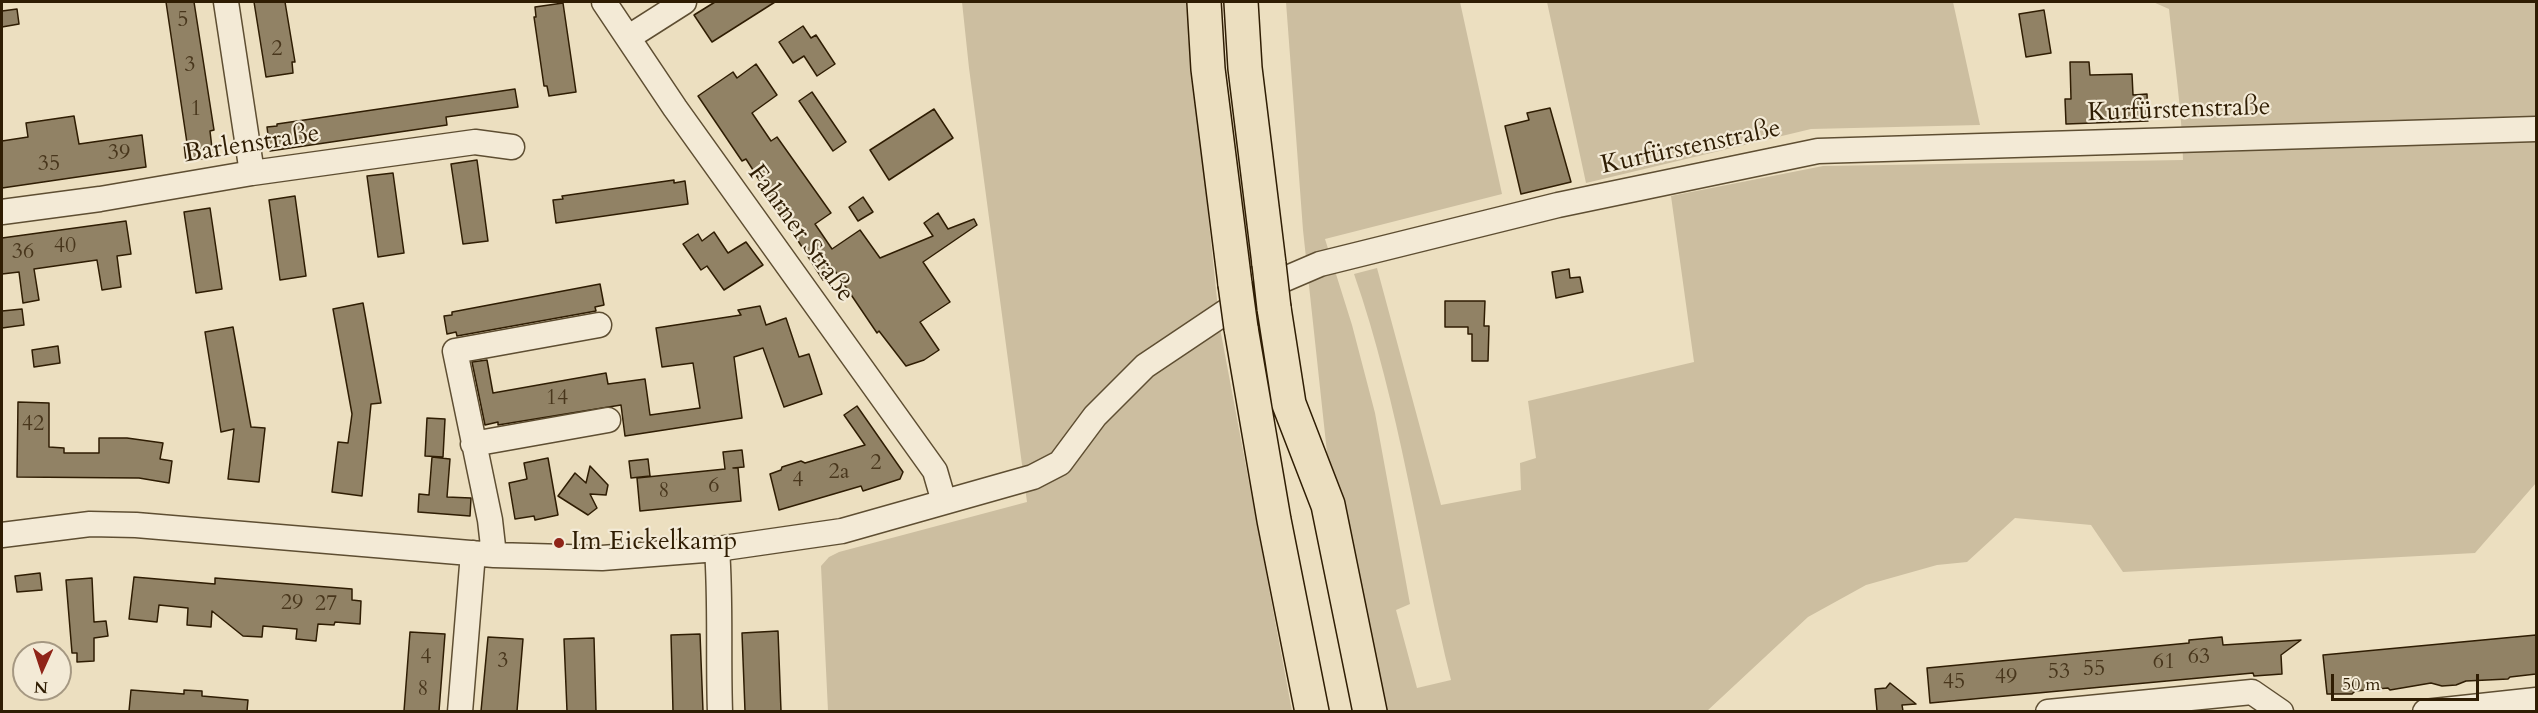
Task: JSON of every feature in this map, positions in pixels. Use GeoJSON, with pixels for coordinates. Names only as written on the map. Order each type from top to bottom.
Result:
{"type":"FeatureCollection","features":[{"type":"Feature","properties":{"kind":"highway"},"geometry":{"type":"LineString","coordinates":[[1204,2],[1208,69],[1240,328],[1274,519],[1312,711]]}},
{"type":"Feature","properties":{"kind":"highway"},"geometry":{"type":"LineString","coordinates":[[1241,2],[1245,68],[1274,308],[1289,404],[1328,505],[1370,711]]}},
{"type":"Feature","properties":{"kind":"highway"},"geometry":{"type":"LineString","coordinates":[[1293,413],[1350,711]]}},
{"type":"Feature","properties":{"kind":"street"},"geometry":{"type":"LineString","coordinates":[[226,2],[252,173]]}},
{"type":"Feature","properties":{"kind":"street","name":"Fahrner Straße"},"geometry":{"type":"LineString","coordinates":[[604,2],[675,108],[935,471],[944,502]]}},
{"type":"Feature","properties":{"kind":"street"},"geometry":{"type":"LineString","coordinates":[[629,38],[684,2]]}},
{"type":"Feature","properties":{"kind":"street","name":"Kurfürstenstraße"},"geometry":{"type":"LineString","coordinates":[[944,502],[1033,477],[1060,463],[1095,416],[1145,366],[1230,309],[1278,282],[1320,264],[1558,205],[1818,151],[2536,129]]}},
{"type":"Feature","properties":{"kind":"street","name":"Barlenstraße"},"geometry":{"type":"LineString","coordinates":[[2,212],[100,199],[252,173],[475,142],[512,147]]}},
{"type":"Feature","properties":{"kind":"street"},"geometry":{"type":"LineString","coordinates":[[460,711],[490,520],[455,351],[599,326]]}},
{"type":"Feature","properties":{"kind":"street"},"geometry":{"type":"LineString","coordinates":[[473,444],[608,420]]}},
{"type":"Feature","properties":{"kind":"street"},"geometry":{"type":"LineString","coordinates":[[2,535],[90,524],[136,525],[484,554],[602,558],[717,549],[842,531],[944,502]]}},
{"type":"Feature","properties":{"kind":"street"},"geometry":{"type":"LineString","coordinates":[[717,549],[720,597],[717,650],[720,711]]}},
{"type":"Feature","properties":{"kind":"street"},"geometry":{"type":"LineString","coordinates":[[2048,711],[2149,707],[2252,692],[2281,711]]}},
{"type":"Feature","properties":{"kind":"street"},"geometry":{"type":"LineString","coordinates":[[2425,711],[2475,709],[2536,700]]}},
{"type":"Feature","properties":{"kind":"shaded area"},"geometry":{"type":"Polygon","coordinates":[[[962,2],[1186,2],[1220,328],[1292,711],[828,711],[821,566],[829,557],[839,552],[1027,502],[962,2]]]}},
{"type":"Feature","properties":{"kind":"shaded area"},"geometry":{"type":"Polygon","coordinates":[[[1286,2],[1460,2],[1502,194],[1325,239],[1352,325],[1375,413],[1410,604],[1396,610],[1417,688],[1451,680],[1384,374],[1354,274],[1377,268],[1441,505],[1521,490],[1520,463],[1536,458],[1528,401],[1694,362],[1671,196],[1823,166],[2183,160],[2169,9],[2153,2],[2536,2],[2536,483],[2475,553],[2123,572],[2091,525],[2015,518],[1967,562],[1937,565],[1866,585],[1808,617],[1707,711],[1382,711],[1328,462],[1303,230],[1286,2]]]}},
{"type":"Feature","properties":{"kind":"shaded area"},"geometry":{"type":"Polygon","coordinates":[[[1547,2],[1953,2],[1980,125],[1811,129],[1586,183],[1547,2]]]}},
{"type":"Feature","properties":{"kind":"building"},"geometry":{"type":"Polygon","coordinates":[[[166,2],[194,2],[214,130],[210,131],[213,157],[186,161],[184,144],[187,143],[166,2]]]}},
{"type":"Feature","properties":{"kind":"building"},"geometry":{"type":"Polygon","coordinates":[[[254,2],[285,2],[295,62],[292,62],[293,73],[266,77],[254,2]]]}},
{"type":"Feature","properties":{"kind":"building"},"geometry":{"type":"Polygon","coordinates":[[[715,2],[775,2],[712,42],[694,15],[715,2]]]}},
{"type":"Feature","properties":{"kind":"building"},"geometry":{"type":"Polygon","coordinates":[[[563,3],[576,92],[549,96],[547,86],[544,86],[534,17],[536,17],[535,7],[563,3]]]}},
{"type":"Feature","properties":{"kind":"building"},"geometry":{"type":"Polygon","coordinates":[[[17,9],[19,24],[2,27],[2,11],[17,9]]]}},
{"type":"Feature","properties":{"kind":"building"},"geometry":{"type":"Polygon","coordinates":[[[2044,10],[2051,53],[2026,57],[2019,14],[2044,10]]]}},
{"type":"Feature","properties":{"kind":"building"},"geometry":{"type":"Polygon","coordinates":[[[803,26],[811,38],[816,35],[835,64],[817,76],[804,56],[793,63],[779,42],[803,26]]]}},
{"type":"Feature","properties":{"kind":"building"},"geometry":{"type":"Polygon","coordinates":[[[2070,62],[2089,62],[2090,75],[2132,74],[2133,95],[2147,94],[2148,121],[2066,124],[2065,99],[2071,99],[2070,62]]]}},
{"type":"Feature","properties":{"kind":"building"},"geometry":{"type":"Polygon","coordinates":[[[756,64],[777,95],[752,113],[771,141],[777,137],[831,213],[815,224],[832,249],[860,230],[880,258],[933,236],[924,223],[938,213],[948,229],[974,219],[977,225],[923,262],[950,302],[920,322],[939,350],[924,360],[906,366],[879,331],[877,333],[835,271],[823,280],[746,159],[742,161],[698,96],[733,72],[737,78],[756,64]]]}},
{"type":"Feature","properties":{"kind":"building"},"geometry":{"type":"Polygon","coordinates":[[[515,89],[518,107],[446,117],[447,125],[270,151],[267,127],[277,126],[277,124],[515,89]]]}},
{"type":"Feature","properties":{"kind":"building"},"geometry":{"type":"Polygon","coordinates":[[[812,92],[846,142],[833,151],[799,101],[812,92]]]}},
{"type":"Feature","properties":{"kind":"building"},"geometry":{"type":"Polygon","coordinates":[[[1550,108],[1571,182],[1521,194],[1505,126],[1529,120],[1527,113],[1550,108]]]}},
{"type":"Feature","properties":{"kind":"building"},"geometry":{"type":"Polygon","coordinates":[[[934,109],[953,138],[889,180],[870,150],[934,109]]]}},
{"type":"Feature","properties":{"kind":"building"},"geometry":{"type":"Polygon","coordinates":[[[74,116],[79,144],[142,135],[146,167],[2,188],[2,141],[28,137],[26,123],[74,116]]]}},
{"type":"Feature","properties":{"kind":"building"},"geometry":{"type":"Polygon","coordinates":[[[477,160],[488,241],[463,244],[451,164],[477,160]]]}},
{"type":"Feature","properties":{"kind":"building"},"geometry":{"type":"Polygon","coordinates":[[[393,173],[404,253],[378,257],[367,176],[393,173]]]}},
{"type":"Feature","properties":{"kind":"building"},"geometry":{"type":"Polygon","coordinates":[[[674,180],[674,183],[685,181],[688,204],[556,223],[553,200],[563,199],[562,196],[674,180]]]}},
{"type":"Feature","properties":{"kind":"building"},"geometry":{"type":"Polygon","coordinates":[[[295,196],[306,276],[280,280],[269,200],[295,196]]]}},
{"type":"Feature","properties":{"kind":"building"},"geometry":{"type":"Polygon","coordinates":[[[863,197],[873,212],[858,221],[849,207],[863,197]]]}},
{"type":"Feature","properties":{"kind":"building"},"geometry":{"type":"Polygon","coordinates":[[[210,208],[222,289],[196,293],[184,212],[210,208]]]}},
{"type":"Feature","properties":{"kind":"building"},"geometry":{"type":"Polygon","coordinates":[[[126,221],[131,254],[117,256],[121,287],[102,290],[97,260],[34,269],[39,300],[23,303],[19,272],[2,274],[2,238],[126,221]]]}},
{"type":"Feature","properties":{"kind":"building"},"geometry":{"type":"Polygon","coordinates":[[[714,232],[728,253],[746,242],[763,265],[724,290],[707,266],[701,270],[683,244],[698,234],[702,241],[714,232]]]}},
{"type":"Feature","properties":{"kind":"building"},"geometry":{"type":"Polygon","coordinates":[[[1569,269],[1570,278],[1580,277],[1583,292],[1556,298],[1552,272],[1569,269]]]}},
{"type":"Feature","properties":{"kind":"building"},"geometry":{"type":"Polygon","coordinates":[[[600,284],[604,305],[595,307],[596,311],[457,336],[456,332],[447,334],[444,316],[452,315],[452,312],[600,284]]]}},
{"type":"Feature","properties":{"kind":"building"},"geometry":{"type":"Polygon","coordinates":[[[1445,301],[1485,301],[1484,326],[1489,326],[1488,361],[1472,361],[1472,334],[1468,334],[1468,327],[1445,327],[1445,301]]]}},
{"type":"Feature","properties":{"kind":"building"},"geometry":{"type":"Polygon","coordinates":[[[363,303],[381,403],[371,404],[362,496],[332,492],[338,442],[348,443],[352,414],[333,309],[363,303]]]}},
{"type":"Feature","properties":{"kind":"building"},"geometry":{"type":"Polygon","coordinates":[[[760,306],[766,325],[786,318],[799,357],[809,354],[822,394],[784,407],[763,348],[734,357],[742,418],[625,436],[621,405],[498,425],[498,422],[485,425],[472,362],[487,360],[493,393],[606,373],[608,384],[645,379],[650,415],[700,408],[693,363],[662,367],[656,328],[741,315],[738,310],[760,306]]]}},
{"type":"Feature","properties":{"kind":"building"},"geometry":{"type":"Polygon","coordinates":[[[22,309],[24,325],[2,328],[2,311],[22,309]]]}},
{"type":"Feature","properties":{"kind":"building"},"geometry":{"type":"Polygon","coordinates":[[[233,327],[251,427],[265,428],[259,482],[228,479],[234,429],[221,432],[205,332],[233,327]]]}},
{"type":"Feature","properties":{"kind":"building"},"geometry":{"type":"Polygon","coordinates":[[[58,346],[60,363],[34,367],[32,350],[58,346]]]}},
{"type":"Feature","properties":{"kind":"building"},"geometry":{"type":"Polygon","coordinates":[[[18,402],[49,403],[49,447],[64,448],[64,453],[99,453],[99,438],[127,438],[163,443],[160,459],[172,461],[169,483],[139,478],[17,477],[18,402]]]}},
{"type":"Feature","properties":{"kind":"building"},"geometry":{"type":"Polygon","coordinates":[[[857,406],[903,472],[900,479],[863,491],[861,486],[779,510],[770,474],[781,470],[782,467],[801,461],[805,463],[865,445],[844,415],[857,406]]]}},
{"type":"Feature","properties":{"kind":"building"},"geometry":{"type":"Polygon","coordinates":[[[427,418],[445,419],[443,457],[425,456],[427,418]]]}},
{"type":"Feature","properties":{"kind":"building"},"geometry":{"type":"Polygon","coordinates":[[[742,450],[744,467],[733,468],[738,468],[741,501],[640,511],[637,478],[725,469],[723,452],[742,450]]]}},
{"type":"Feature","properties":{"kind":"building"},"geometry":{"type":"Polygon","coordinates":[[[432,457],[450,459],[447,497],[471,498],[470,516],[418,512],[419,494],[429,495],[432,457]]]}},
{"type":"Feature","properties":{"kind":"building"},"geometry":{"type":"Polygon","coordinates":[[[548,458],[558,515],[535,520],[534,516],[515,519],[509,483],[527,479],[524,463],[548,458]]]}},
{"type":"Feature","properties":{"kind":"building"},"geometry":{"type":"Polygon","coordinates":[[[648,459],[650,476],[631,478],[629,461],[648,459]]]}},
{"type":"Feature","properties":{"kind":"building"},"geometry":{"type":"Polygon","coordinates":[[[590,466],[608,485],[606,495],[590,494],[597,508],[588,515],[558,496],[575,473],[586,483],[590,466]]]}},
{"type":"Feature","properties":{"kind":"building"},"geometry":{"type":"Polygon","coordinates":[[[40,573],[42,590],[17,592],[15,576],[40,573]]]}},
{"type":"Feature","properties":{"kind":"building"},"geometry":{"type":"Polygon","coordinates":[[[134,577],[215,584],[215,578],[352,589],[352,600],[361,601],[360,624],[335,622],[334,625],[318,624],[316,641],[296,639],[297,629],[263,626],[262,637],[243,636],[212,611],[211,627],[187,625],[188,608],[159,605],[157,622],[129,619],[134,577]]]}},
{"type":"Feature","properties":{"kind":"building"},"geometry":{"type":"Polygon","coordinates":[[[92,578],[94,622],[106,621],[108,636],[94,638],[94,661],[77,662],[77,653],[72,653],[66,580],[92,578]]]}},
{"type":"Feature","properties":{"kind":"building"},"geometry":{"type":"Polygon","coordinates":[[[778,631],[781,711],[745,711],[742,633],[778,631]]]}},
{"type":"Feature","properties":{"kind":"building"},"geometry":{"type":"Polygon","coordinates":[[[410,632],[445,634],[439,711],[404,711],[410,632]]]}},
{"type":"Feature","properties":{"kind":"building"},"geometry":{"type":"Polygon","coordinates":[[[700,634],[703,711],[673,711],[671,635],[700,634]]]}},
{"type":"Feature","properties":{"kind":"building"},"geometry":{"type":"Polygon","coordinates":[[[2536,635],[2536,674],[2508,679],[2466,681],[2456,685],[2442,686],[2431,683],[2390,690],[2388,688],[2355,691],[2352,694],[2327,694],[2323,655],[2536,635]]]}},
{"type":"Feature","properties":{"kind":"building"},"geometry":{"type":"Polygon","coordinates":[[[488,637],[523,639],[517,711],[481,711],[488,637]]]}},
{"type":"Feature","properties":{"kind":"building"},"geometry":{"type":"Polygon","coordinates":[[[2222,637],[2223,645],[2301,640],[2281,655],[2282,674],[2254,676],[2253,673],[1930,703],[1927,668],[2189,643],[2189,640],[2222,637]]]}},
{"type":"Feature","properties":{"kind":"building"},"geometry":{"type":"Polygon","coordinates":[[[594,638],[596,711],[567,711],[564,639],[594,638]]]}},
{"type":"Feature","properties":{"kind":"building"},"geometry":{"type":"Polygon","coordinates":[[[1890,683],[1916,704],[1902,705],[1903,711],[1877,711],[1875,689],[1886,688],[1890,683]]]}},
{"type":"Feature","properties":{"kind":"building"},"geometry":{"type":"Polygon","coordinates":[[[131,690],[184,694],[184,690],[202,691],[202,696],[248,700],[247,711],[129,711],[131,690]]]}},
{"type":"Feature","properties":{"kind":"place","name":"Im Eickelkamp"},"geometry":{"type":"Point","coordinates":[559,543]}}]}
